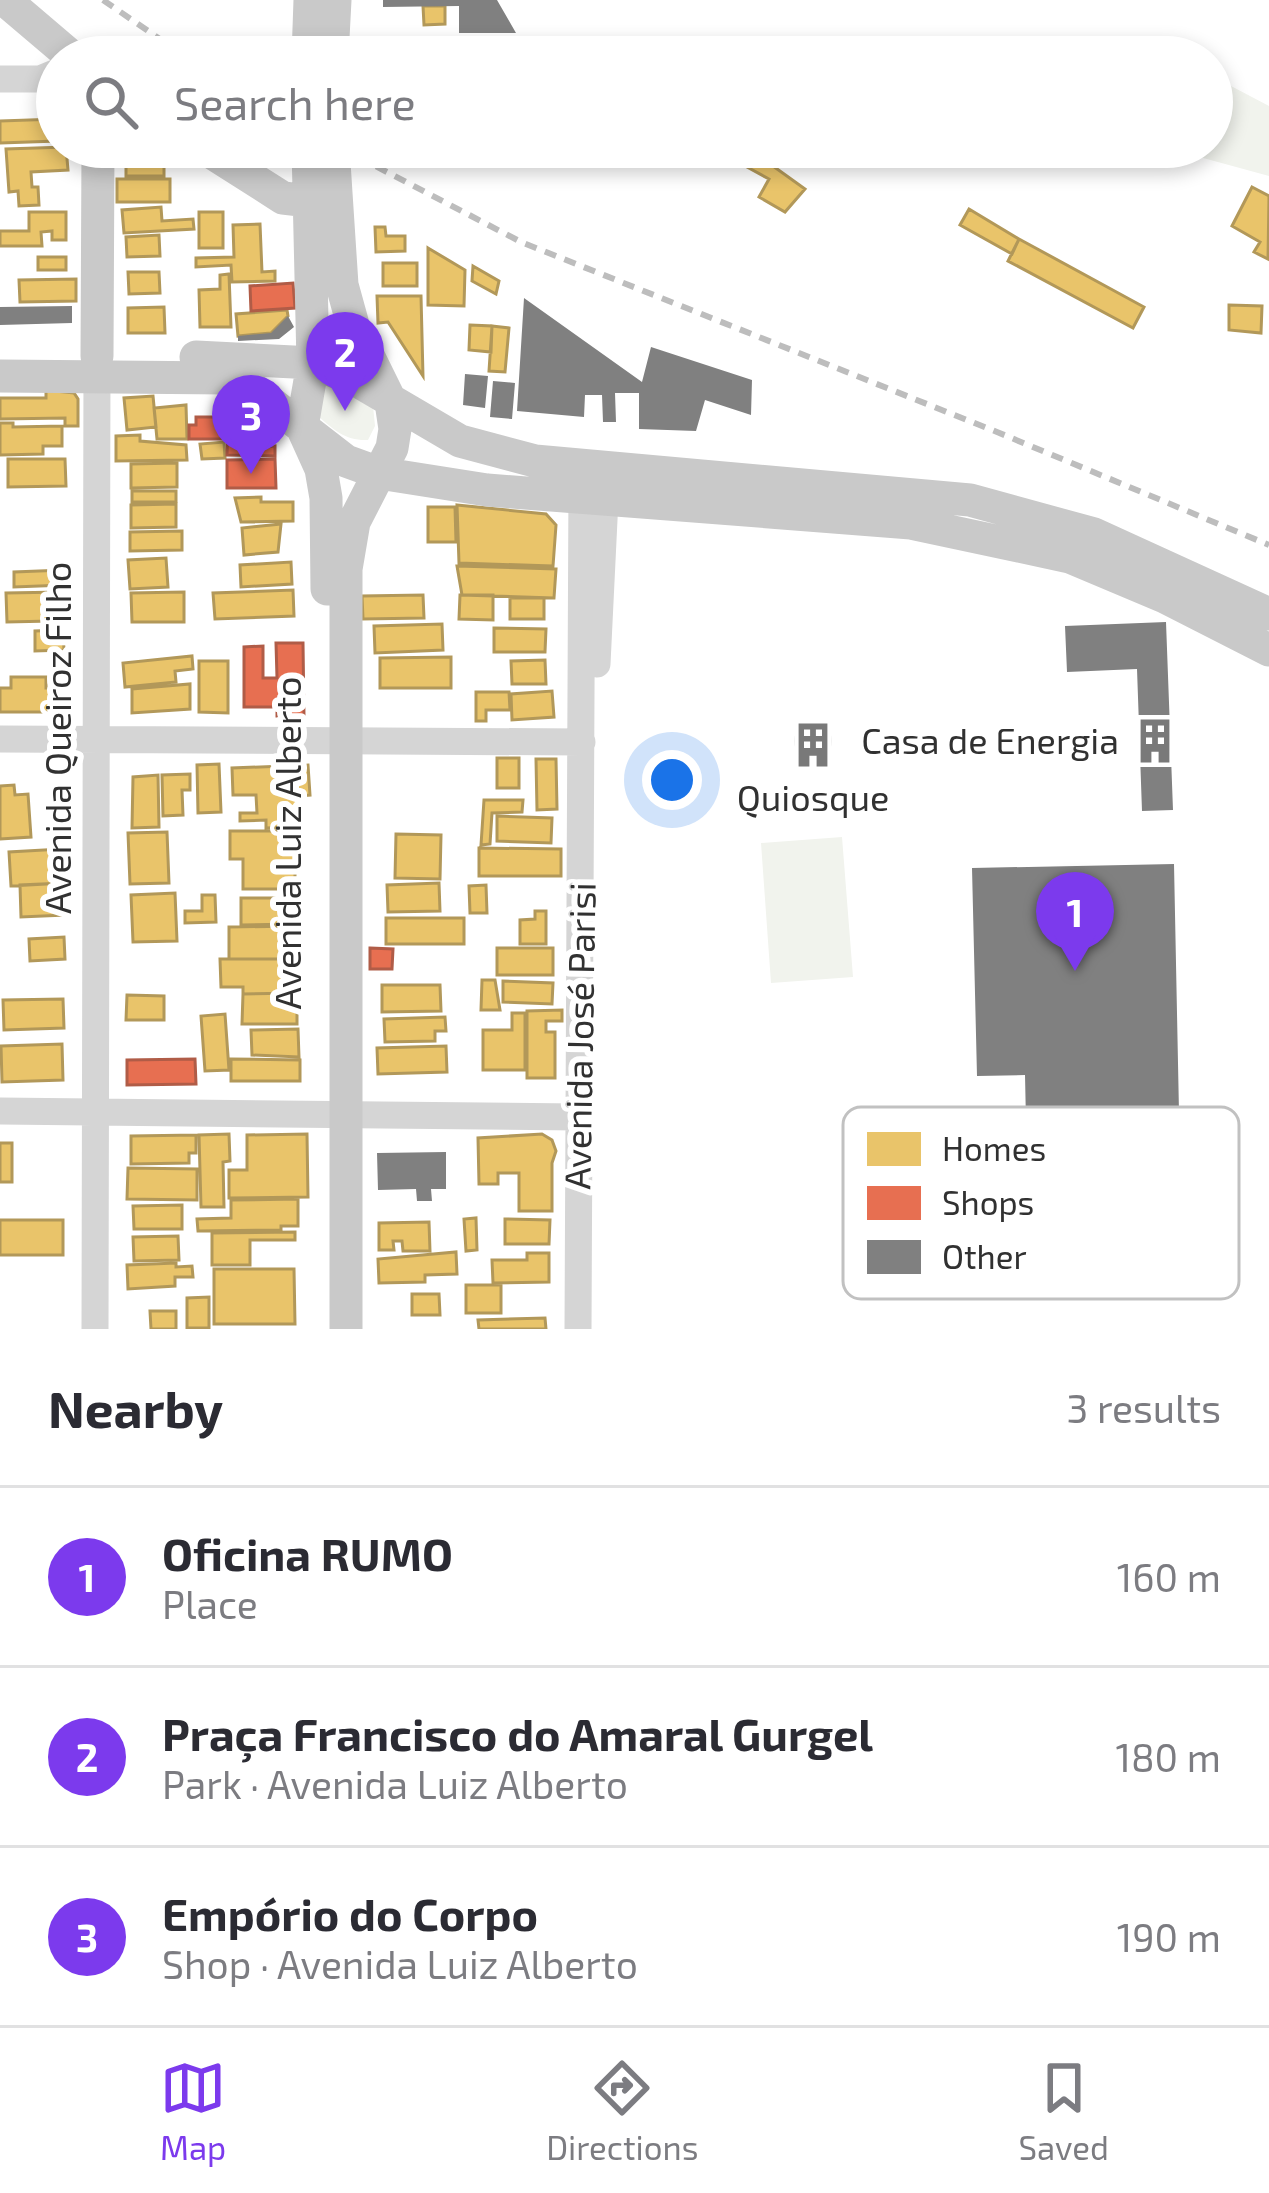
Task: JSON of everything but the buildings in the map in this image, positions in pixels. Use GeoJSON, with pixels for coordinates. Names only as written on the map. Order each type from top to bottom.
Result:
{"type":"FeatureCollection","features":[{"type":"Feature","properties":{"kind":"main road"},"geometry":{"type":"LineString","coordinates":[[5,0],[47,36]]}},
{"type":"Feature","properties":{"kind":"main road"},"geometry":{"type":"LineString","coordinates":[[320,1],[320,36]]}},
{"type":"Feature","properties":{"kind":"main road","name":"Avenida Queiroz Filho"},"geometry":{"type":"LineString","coordinates":[[97,366],[98,168]]}},
{"type":"Feature","properties":{"kind":"main road"},"geometry":{"type":"LineString","coordinates":[[236,168],[283,198],[315,176]]}},
{"type":"Feature","properties":{"kind":"main road"},"geometry":{"type":"LineString","coordinates":[[302,428],[313,363],[315,176]]}},
{"type":"Feature","properties":{"kind":"main road"},"geometry":{"type":"LineString","coordinates":[[315,176],[353,325],[391,402]]}},
{"type":"Feature","properties":{"kind":"main road"},"geometry":{"type":"LineString","coordinates":[[0,356],[227,378],[253,389],[346,461],[379,473],[487,490],[590,487],[970,500],[1094,534],[1269,614]]}},
{"type":"Feature","properties":{"kind":"main road"},"geometry":{"type":"LineString","coordinates":[[0,376],[97,366],[313,363],[356,380],[460,441],[590,487],[911,523],[1018,544],[1070,557],[1166,597],[1269,650]]}},
{"type":"Feature","properties":{"kind":"main road","name":"Avenida Luiz Alberto"},"geometry":{"type":"LineString","coordinates":[[346,1329],[338,1113],[338,743],[346,569],[354,522],[392,448],[391,402]]}},
{"type":"Feature","properties":{"kind":"main road","name":"Avenida Luiz Alberto"},"geometry":{"type":"LineString","coordinates":[[302,428],[321,469],[326,498],[338,743]]}},
{"type":"Feature","properties":{"kind":"main road","name":"Avenida Luiz Alberto"},"geometry":{"type":"LineString","coordinates":[[324,1329],[338,1113]]}},
{"type":"Feature","properties":{"kind":"street"},"geometry":{"type":"LineString","coordinates":[[0,79],[36,79]]}},
{"type":"Feature","properties":{"kind":"street","name":"Avenida Queiroz Filho"},"geometry":{"type":"LineString","coordinates":[[95,1329],[97,366]]}},
{"type":"Feature","properties":{"kind":"street","name":"Avenida José Parisi"},"geometry":{"type":"LineString","coordinates":[[578,1329],[583,930],[578,721],[590,487]]}},
{"type":"Feature","properties":{"kind":"street"},"geometry":{"type":"LineString","coordinates":[[0,740],[582,742]]}},
{"type":"Feature","properties":{"kind":"street"},"geometry":{"type":"LineString","coordinates":[[0,1112],[578,1118]]}},
{"type":"Feature","properties":{"kind":"shaded area"},"geometry":{"type":"Polygon","coordinates":[[[1233,87],[1269,106],[1269,176],[1233,166],[1233,87]]]}},
{"type":"Feature","properties":{"kind":"shaded area"},"geometry":{"type":"Polygon","coordinates":[[[314,376],[373,406],[375,426],[368,440],[347,437],[319,417],[314,376]]]}},
{"type":"Feature","properties":{"kind":"shaded area"},"geometry":{"type":"Polygon","coordinates":[[[842,837],[853,977],[771,983],[761,843],[842,837]]]}},
{"type":"Feature","properties":{"kind":"railway"},"geometry":{"type":"LineString","coordinates":[[103,0],[155,36]]}},
{"type":"Feature","properties":{"kind":"railway"},"geometry":{"type":"LineString","coordinates":[[379,168],[521,242],[1269,545]]}},
{"type":"Feature","properties":{"kind":"place","name":"Praça Francisco do Amaral Gurgel"},"geometry":{"type":"Point","coordinates":[345,411]}},
{"type":"Feature","properties":{"kind":"place","name":"Empório do Corpo"},"geometry":{"type":"Point","coordinates":[251,474]}},
{"type":"Feature","properties":{"kind":"place","name":"Casa de Energia"},"geometry":{"type":"Point","coordinates":[1155,741]}},
{"type":"Feature","properties":{"kind":"place","name":"Quiosque"},"geometry":{"type":"Point","coordinates":[813,745]}},
{"type":"Feature","properties":{"kind":"place","name":"Oficina RUMO"},"geometry":{"type":"Point","coordinates":[1075,971]}}]}
